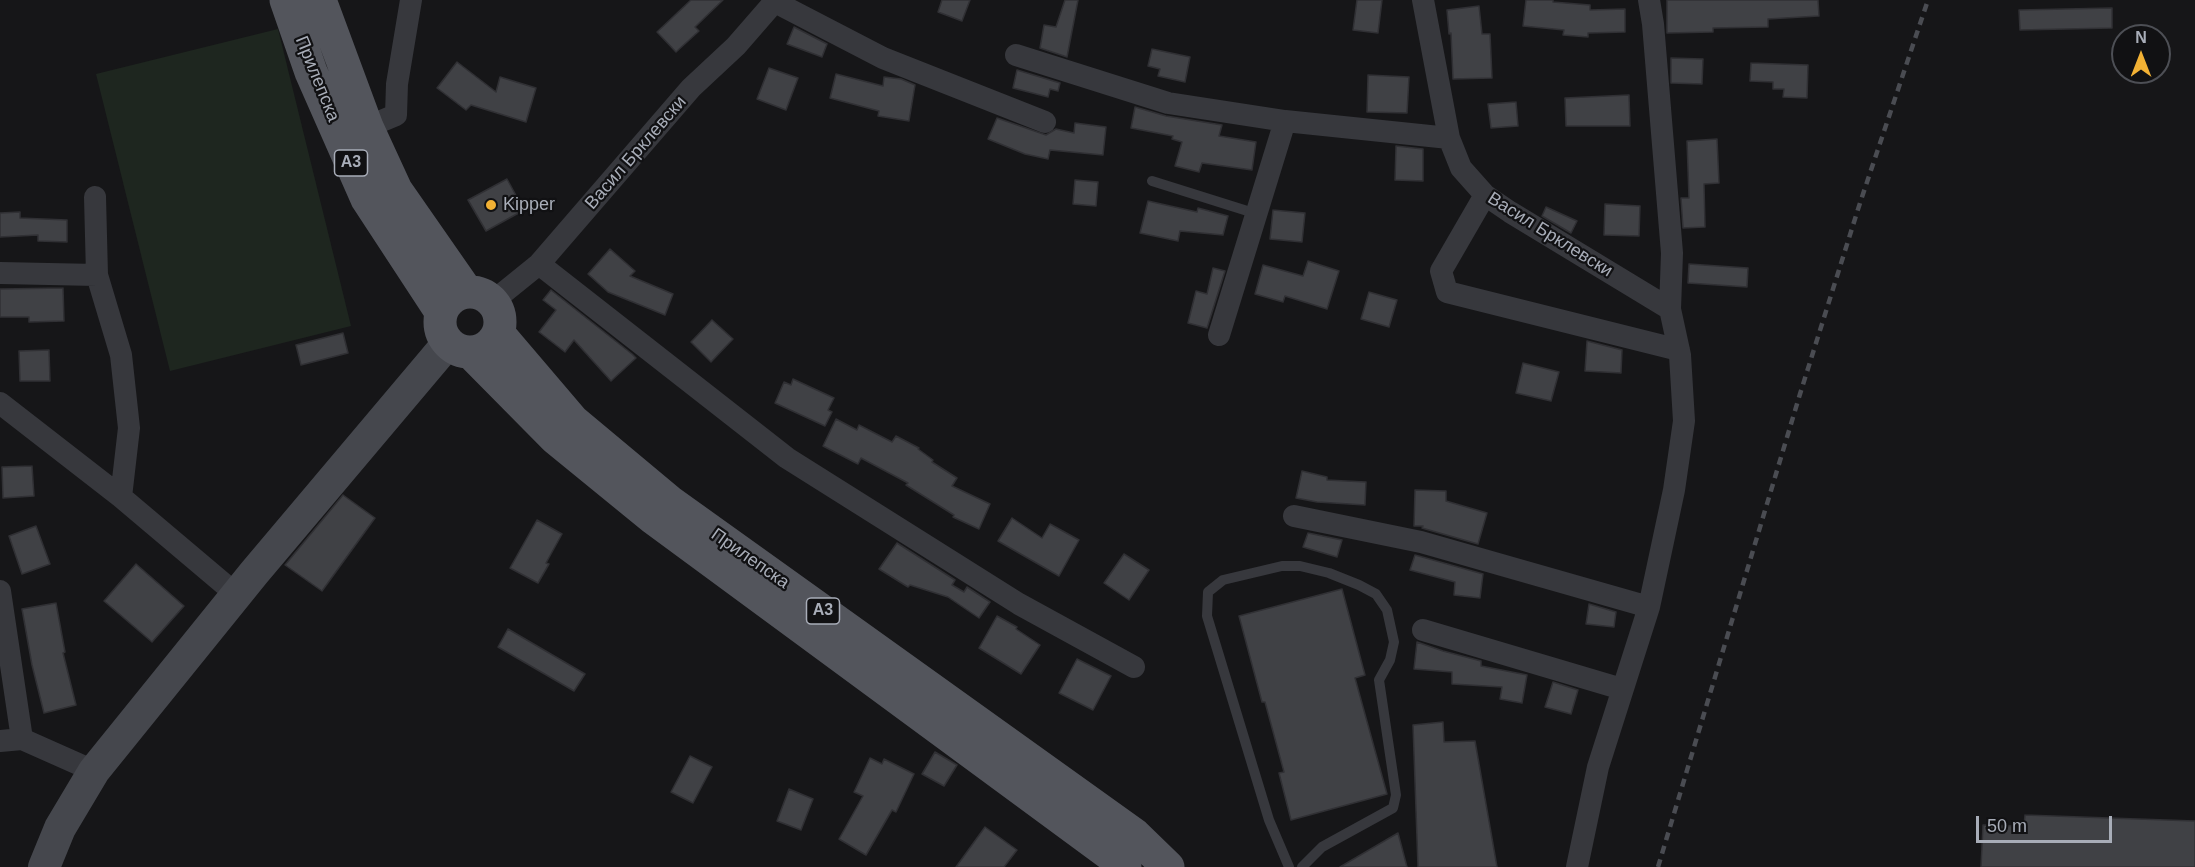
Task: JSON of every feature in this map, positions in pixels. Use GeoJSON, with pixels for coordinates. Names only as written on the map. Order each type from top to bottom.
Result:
{"type":"FeatureCollection","features":[{"type":"Feature","properties":{"kind":"main road","name":"Прилепска"},"geometry":{"type":"LineString","coordinates":[[286,0],[311,72],[367,199],[453,336],[555,438],[654,518],[1125,867]]}},
{"type":"Feature","properties":{"kind":"main road","name":"Прилепска"},"geometry":{"type":"LineString","coordinates":[[320,0],[367,127],[396,190],[479,297]]}},
{"type":"Feature","properties":{"kind":"main road"},"geometry":{"type":"LineString","coordinates":[[479,297],[451,298],[453,336],[487,347],[498,333]]}},
{"type":"Feature","properties":{"kind":"main road","name":"A3"},"geometry":{"type":"LineString","coordinates":[[479,297],[500,317],[498,333]]}},
{"type":"Feature","properties":{"kind":"main road","name":"Прилепска"},"geometry":{"type":"LineString","coordinates":[[498,333],[573,421],[670,502],[1135,835],[1168,867]]}},
{"type":"Feature","properties":{"kind":"street"},"geometry":{"type":"LineString","coordinates":[[367,127],[396,115],[397,84],[411,0]]}},
{"type":"Feature","properties":{"kind":"street","name":"Васил Брклевски"},"geometry":{"type":"LineString","coordinates":[[1423,0],[1449,138],[1461,168],[1485,195],[1510,212],[1670,309]]}},
{"type":"Feature","properties":{"kind":"street"},"geometry":{"type":"LineString","coordinates":[[1576,867],[1598,767],[1649,607],[1674,490],[1684,421],[1679,350],[1670,309],[1672,253],[1653,24],[1649,0]]}},
{"type":"Feature","properties":{"kind":"street"},"geometry":{"type":"LineString","coordinates":[[776,1],[883,58],[1045,122]]}},
{"type":"Feature","properties":{"kind":"street","name":"Васил Брклевски"},"geometry":{"type":"LineString","coordinates":[[479,297],[539,264],[691,88],[736,46],[776,1]]}},
{"type":"Feature","properties":{"kind":"street"},"geometry":{"type":"LineString","coordinates":[[1016,55],[1168,103],[1286,121],[1449,138]]}},
{"type":"Feature","properties":{"kind":"street"},"geometry":{"type":"LineString","coordinates":[[1219,335],[1286,121]]}},
{"type":"Feature","properties":{"kind":"street"},"geometry":{"type":"LineString","coordinates":[[1485,195],[1442,271],[1447,292],[1679,350]]}},
{"type":"Feature","properties":{"kind":"street"},"geometry":{"type":"LineString","coordinates":[[95,197],[97,275],[121,355],[129,428],[121,497]]}},
{"type":"Feature","properties":{"kind":"street"},"geometry":{"type":"LineString","coordinates":[[539,264],[788,458],[1018,604],[1134,666]]}},
{"type":"Feature","properties":{"kind":"street"},"geometry":{"type":"LineString","coordinates":[[0,273],[97,275]]}},
{"type":"Feature","properties":{"kind":"street"},"geometry":{"type":"LineString","coordinates":[[44,867],[60,828],[94,771],[453,336]]}},
{"type":"Feature","properties":{"kind":"street"},"geometry":{"type":"LineString","coordinates":[[0,403],[121,497],[237,595]]}},
{"type":"Feature","properties":{"kind":"street"},"geometry":{"type":"LineString","coordinates":[[1294,516],[1421,542],[1649,607]]}},
{"type":"Feature","properties":{"kind":"street"},"geometry":{"type":"LineString","coordinates":[[0,591],[22,739]]}},
{"type":"Feature","properties":{"kind":"street"},"geometry":{"type":"LineString","coordinates":[[1423,630],[1622,689]]}},
{"type":"Feature","properties":{"kind":"street"},"geometry":{"type":"LineString","coordinates":[[0,741],[22,739],[94,771]]}},
{"type":"Feature","properties":{"kind":"lane"},"geometry":{"type":"LineString","coordinates":[[1152,181],[1257,214]]}},
{"type":"Feature","properties":{"kind":"lane"},"geometry":{"type":"LineString","coordinates":[[1289,867],[1269,820],[1207,616],[1208,592],[1222,580],[1282,566],[1300,566],[1329,573],[1376,594],[1387,610],[1394,642],[1390,660],[1379,680],[1396,795],[1392,808],[1322,847],[1302,867]]}},
{"type":"Feature","properties":{"kind":"shaded area"},"geometry":{"type":"Polygon","coordinates":[[[278,29],[351,326],[170,371],[96,74],[278,29]]]}},
{"type":"Feature","properties":{"kind":"building"},"geometry":{"type":"Polygon","coordinates":[[[691,0],[723,0],[695,27],[699,31],[676,52],[657,32],[691,0]]]}},
{"type":"Feature","properties":{"kind":"building"},"geometry":{"type":"Polygon","coordinates":[[[942,0],[970,0],[962,21],[938,12],[942,0]]]}},
{"type":"Feature","properties":{"kind":"building"},"geometry":{"type":"Polygon","coordinates":[[[1065,0],[1078,0],[1067,57],[1040,48],[1044,25],[1056,27],[1065,0]]]}},
{"type":"Feature","properties":{"kind":"building"},"geometry":{"type":"Polygon","coordinates":[[[1357,0],[1382,0],[1378,33],[1353,30],[1357,0]]]}},
{"type":"Feature","properties":{"kind":"building"},"geometry":{"type":"Polygon","coordinates":[[[1526,0],[1553,0],[1553,2],[1590,5],[1590,10],[1625,9],[1625,32],[1588,33],[1588,37],[1563,35],[1564,30],[1523,26],[1526,0]]]}},
{"type":"Feature","properties":{"kind":"building"},"geometry":{"type":"Polygon","coordinates":[[[1667,0],[1818,0],[1819,16],[1768,19],[1768,27],[1713,28],[1713,32],[1667,33],[1667,0]]]}},
{"type":"Feature","properties":{"kind":"building"},"geometry":{"type":"Polygon","coordinates":[[[1479,6],[1482,34],[1490,34],[1492,78],[1453,79],[1451,33],[1449,34],[1447,10],[1479,6]]]}},
{"type":"Feature","properties":{"kind":"building"},"geometry":{"type":"Polygon","coordinates":[[[2112,8],[2112,24],[2111,28],[2020,30],[2019,10],[2112,8]]]}},
{"type":"Feature","properties":{"kind":"building"},"geometry":{"type":"Polygon","coordinates":[[[794,27],[827,44],[822,57],[787,44],[794,27]]]}},
{"type":"Feature","properties":{"kind":"building"},"geometry":{"type":"Polygon","coordinates":[[[1152,49],[1190,57],[1185,82],[1158,76],[1160,69],[1148,66],[1152,49]]]}},
{"type":"Feature","properties":{"kind":"building"},"geometry":{"type":"Polygon","coordinates":[[[1671,58],[1703,59],[1702,84],[1671,83],[1671,58]]]}},
{"type":"Feature","properties":{"kind":"building"},"geometry":{"type":"Polygon","coordinates":[[[457,62],[496,92],[500,77],[536,88],[526,122],[471,105],[466,110],[437,88],[457,62]]]}},
{"type":"Feature","properties":{"kind":"building"},"geometry":{"type":"Polygon","coordinates":[[[1751,63],[1808,65],[1807,98],[1783,97],[1784,89],[1773,89],[1773,82],[1750,81],[1751,63]]]}},
{"type":"Feature","properties":{"kind":"building"},"geometry":{"type":"Polygon","coordinates":[[[769,68],[798,78],[786,110],[757,99],[769,68]]]}},
{"type":"Feature","properties":{"kind":"building"},"geometry":{"type":"Polygon","coordinates":[[[1017,70],[1060,83],[1058,91],[1050,89],[1048,97],[1013,88],[1017,70]]]}},
{"type":"Feature","properties":{"kind":"building"},"geometry":{"type":"Polygon","coordinates":[[[836,74],[883,86],[884,77],[901,79],[915,85],[909,121],[878,116],[879,111],[830,98],[836,74]]]}},
{"type":"Feature","properties":{"kind":"building"},"geometry":{"type":"Polygon","coordinates":[[[1368,75],[1409,77],[1407,113],[1367,112],[1368,75]]]}},
{"type":"Feature","properties":{"kind":"building"},"geometry":{"type":"Polygon","coordinates":[[[1629,95],[1630,126],[1566,126],[1565,98],[1629,95]]]}},
{"type":"Feature","properties":{"kind":"building"},"geometry":{"type":"Polygon","coordinates":[[[1516,102],[1518,126],[1491,128],[1488,104],[1516,102]]]}},
{"type":"Feature","properties":{"kind":"building"},"geometry":{"type":"Polygon","coordinates":[[[1135,107],[1166,116],[1222,125],[1219,136],[1256,142],[1252,170],[1202,163],[1199,172],[1175,166],[1182,142],[1172,139],[1173,136],[1131,128],[1135,107]]]}},
{"type":"Feature","properties":{"kind":"building"},"geometry":{"type":"Polygon","coordinates":[[[997,118],[1046,135],[1056,129],[1074,133],[1075,123],[1106,127],[1103,155],[1050,150],[1048,159],[1025,154],[988,139],[997,118]]]}},
{"type":"Feature","properties":{"kind":"building"},"geometry":{"type":"Polygon","coordinates":[[[1717,139],[1719,183],[1704,184],[1705,227],[1683,228],[1681,198],[1689,198],[1687,141],[1717,139]]]}},
{"type":"Feature","properties":{"kind":"building"},"geometry":{"type":"Polygon","coordinates":[[[1396,146],[1423,149],[1423,181],[1395,180],[1396,146]]]}},
{"type":"Feature","properties":{"kind":"building"},"geometry":{"type":"Polygon","coordinates":[[[507,179],[524,210],[486,231],[468,200],[507,179]]]}},
{"type":"Feature","properties":{"kind":"building"},"geometry":{"type":"Polygon","coordinates":[[[1075,180],[1098,182],[1096,206],[1073,204],[1075,180]]]}},
{"type":"Feature","properties":{"kind":"building"},"geometry":{"type":"Polygon","coordinates":[[[1148,201],[1197,212],[1198,208],[1228,216],[1223,235],[1180,231],[1178,241],[1140,233],[1148,201]]]}},
{"type":"Feature","properties":{"kind":"building"},"geometry":{"type":"Polygon","coordinates":[[[1605,204],[1640,206],[1639,236],[1604,235],[1605,204]]]}},
{"type":"Feature","properties":{"kind":"building"},"geometry":{"type":"Polygon","coordinates":[[[1546,207],[1577,221],[1571,233],[1542,216],[1546,207]]]}},
{"type":"Feature","properties":{"kind":"building"},"geometry":{"type":"Polygon","coordinates":[[[1273,210],[1305,213],[1302,242],[1270,239],[1273,210]]]}},
{"type":"Feature","properties":{"kind":"building"},"geometry":{"type":"Polygon","coordinates":[[[20,212],[20,218],[67,220],[67,242],[38,241],[38,235],[0,237],[0,213],[20,212]]]}},
{"type":"Feature","properties":{"kind":"building"},"geometry":{"type":"Polygon","coordinates":[[[610,249],[635,271],[630,276],[673,294],[665,315],[608,292],[588,274],[610,249]]]}},
{"type":"Feature","properties":{"kind":"building"},"geometry":{"type":"Polygon","coordinates":[[[1308,261],[1339,271],[1327,309],[1285,296],[1283,302],[1255,294],[1263,265],[1303,276],[1308,261]]]}},
{"type":"Feature","properties":{"kind":"building"},"geometry":{"type":"Polygon","coordinates":[[[1689,264],[1748,268],[1747,287],[1688,283],[1689,264]]]}},
{"type":"Feature","properties":{"kind":"building"},"geometry":{"type":"Polygon","coordinates":[[[1213,268],[1225,271],[1207,328],[1188,323],[1196,291],[1207,294],[1213,268]]]}},
{"type":"Feature","properties":{"kind":"building"},"geometry":{"type":"Polygon","coordinates":[[[63,288],[64,321],[29,322],[29,317],[0,317],[0,289],[63,288]]]}},
{"type":"Feature","properties":{"kind":"building"},"geometry":{"type":"Polygon","coordinates":[[[551,290],[636,358],[611,381],[574,340],[565,352],[539,332],[556,310],[543,300],[551,290]]]}},
{"type":"Feature","properties":{"kind":"building"},"geometry":{"type":"Polygon","coordinates":[[[1369,292],[1397,300],[1389,327],[1361,319],[1369,292]]]}},
{"type":"Feature","properties":{"kind":"building"},"geometry":{"type":"Polygon","coordinates":[[[712,320],[733,339],[711,362],[691,342],[712,320]]]}},
{"type":"Feature","properties":{"kind":"building"},"geometry":{"type":"Polygon","coordinates":[[[343,333],[348,353],[301,365],[296,345],[343,333]]]}},
{"type":"Feature","properties":{"kind":"building"},"geometry":{"type":"Polygon","coordinates":[[[1587,341],[1622,350],[1621,373],[1585,371],[1587,341]]]}},
{"type":"Feature","properties":{"kind":"building"},"geometry":{"type":"Polygon","coordinates":[[[49,350],[50,381],[20,381],[19,351],[49,350]]]}},
{"type":"Feature","properties":{"kind":"building"},"geometry":{"type":"Polygon","coordinates":[[[1523,363],[1559,372],[1551,401],[1516,393],[1523,363]]]}},
{"type":"Feature","properties":{"kind":"building"},"geometry":{"type":"Polygon","coordinates":[[[793,379],[834,398],[828,410],[832,412],[825,426],[775,403],[784,382],[791,385],[793,379]]]}},
{"type":"Feature","properties":{"kind":"building"},"geometry":{"type":"Polygon","coordinates":[[[836,419],[857,430],[859,425],[892,442],[896,436],[919,448],[933,460],[932,462],[957,478],[952,486],[990,504],[979,529],[953,517],[954,515],[906,485],[908,483],[861,458],[858,464],[823,446],[836,419]]]}},
{"type":"Feature","properties":{"kind":"building"},"geometry":{"type":"Polygon","coordinates":[[[32,466],[34,496],[3,498],[2,467],[32,466]]]}},
{"type":"Feature","properties":{"kind":"building"},"geometry":{"type":"Polygon","coordinates":[[[1302,471],[1327,477],[1327,480],[1366,482],[1365,505],[1317,502],[1296,498],[1302,471]]]}},
{"type":"Feature","properties":{"kind":"building"},"geometry":{"type":"Polygon","coordinates":[[[1415,490],[1446,491],[1446,501],[1487,513],[1478,544],[1422,528],[1423,526],[1414,526],[1415,490]]]}},
{"type":"Feature","properties":{"kind":"building"},"geometry":{"type":"Polygon","coordinates":[[[343,495],[375,518],[322,591],[285,565],[343,495]]]}},
{"type":"Feature","properties":{"kind":"building"},"geometry":{"type":"Polygon","coordinates":[[[1012,518],[1042,538],[1050,524],[1079,540],[1059,576],[998,541],[1012,518]]]}},
{"type":"Feature","properties":{"kind":"building"},"geometry":{"type":"Polygon","coordinates":[[[537,520],[562,534],[538,583],[510,568],[537,520]]]}},
{"type":"Feature","properties":{"kind":"building"},"geometry":{"type":"Polygon","coordinates":[[[36,526],[50,564],[22,574],[9,536],[36,526]]]}},
{"type":"Feature","properties":{"kind":"building"},"geometry":{"type":"Polygon","coordinates":[[[1308,533],[1342,540],[1337,557],[1303,547],[1308,533]]]}},
{"type":"Feature","properties":{"kind":"building"},"geometry":{"type":"Polygon","coordinates":[[[897,543],[955,580],[952,585],[964,592],[967,587],[990,602],[979,618],[948,597],[910,585],[908,587],[879,569],[897,543]]]}},
{"type":"Feature","properties":{"kind":"building"},"geometry":{"type":"Polygon","coordinates":[[[1124,554],[1149,570],[1129,600],[1104,583],[1124,554]]]}},
{"type":"Feature","properties":{"kind":"building"},"geometry":{"type":"Polygon","coordinates":[[[1415,555],[1483,574],[1480,598],[1454,595],[1455,582],[1410,570],[1415,555]]]}},
{"type":"Feature","properties":{"kind":"building"},"geometry":{"type":"Polygon","coordinates":[[[136,564],[184,606],[152,642],[104,601],[136,564]]]}},
{"type":"Feature","properties":{"kind":"building"},"geometry":{"type":"Polygon","coordinates":[[[1342,589],[1365,675],[1355,678],[1387,794],[1291,820],[1279,773],[1284,772],[1239,616],[1342,589]]]}},
{"type":"Feature","properties":{"kind":"building"},"geometry":{"type":"Polygon","coordinates":[[[56,603],[65,652],[63,653],[76,705],[44,713],[32,665],[22,609],[56,603]]]}},
{"type":"Feature","properties":{"kind":"building"},"geometry":{"type":"Polygon","coordinates":[[[1589,604],[1616,612],[1614,627],[1586,624],[1589,604]]]}},
{"type":"Feature","properties":{"kind":"building"},"geometry":{"type":"Polygon","coordinates":[[[997,616],[1017,627],[1016,629],[1040,645],[1021,674],[979,648],[997,616]]]}},
{"type":"Feature","properties":{"kind":"building"},"geometry":{"type":"Polygon","coordinates":[[[508,629],[585,674],[574,691],[498,647],[508,629]]]}},
{"type":"Feature","properties":{"kind":"building"},"geometry":{"type":"Polygon","coordinates":[[[1417,642],[1481,661],[1481,666],[1527,675],[1522,703],[1500,699],[1502,687],[1452,684],[1452,672],[1414,669],[1417,642]]]}},
{"type":"Feature","properties":{"kind":"building"},"geometry":{"type":"Polygon","coordinates":[[[1077,659],[1111,676],[1093,710],[1059,693],[1077,659]]]}},
{"type":"Feature","properties":{"kind":"building"},"geometry":{"type":"Polygon","coordinates":[[[1553,682],[1578,690],[1571,714],[1545,707],[1553,682]]]}},
{"type":"Feature","properties":{"kind":"building"},"geometry":{"type":"Polygon","coordinates":[[[1443,722],[1444,742],[1475,741],[1497,867],[1418,867],[1413,725],[1443,722]]]}},
{"type":"Feature","properties":{"kind":"building"},"geometry":{"type":"Polygon","coordinates":[[[935,752],[957,765],[944,786],[922,774],[935,752]]]}},
{"type":"Feature","properties":{"kind":"building"},"geometry":{"type":"Polygon","coordinates":[[[690,756],[712,767],[693,803],[671,792],[690,756]]]}},
{"type":"Feature","properties":{"kind":"building"},"geometry":{"type":"Polygon","coordinates":[[[870,758],[882,764],[884,759],[914,774],[896,812],[892,810],[866,855],[839,839],[863,796],[854,792],[870,758]]]}},
{"type":"Feature","properties":{"kind":"building"},"geometry":{"type":"Polygon","coordinates":[[[789,789],[813,799],[801,830],[777,821],[789,789]]]}},
{"type":"Feature","properties":{"kind":"building"},"geometry":{"type":"Polygon","coordinates":[[[2025,815],[2195,821],[2195,867],[1981,867],[1983,825],[2024,826],[2025,815]]]}},
{"type":"Feature","properties":{"kind":"building"},"geometry":{"type":"Polygon","coordinates":[[[985,827],[1017,850],[1004,867],[956,867],[985,827]]]}},
{"type":"Feature","properties":{"kind":"building"},"geometry":{"type":"Polygon","coordinates":[[[1398,833],[1407,867],[1340,867],[1398,833]]]}},
{"type":"Feature","properties":{"kind":"railway"},"geometry":{"type":"LineString","coordinates":[[1658,867],[1800,394],[1860,203],[1928,0]]}},
{"type":"Feature","properties":{"kind":"place","name":"Kipper"},"geometry":{"type":"Point","coordinates":[491,205]}}]}
